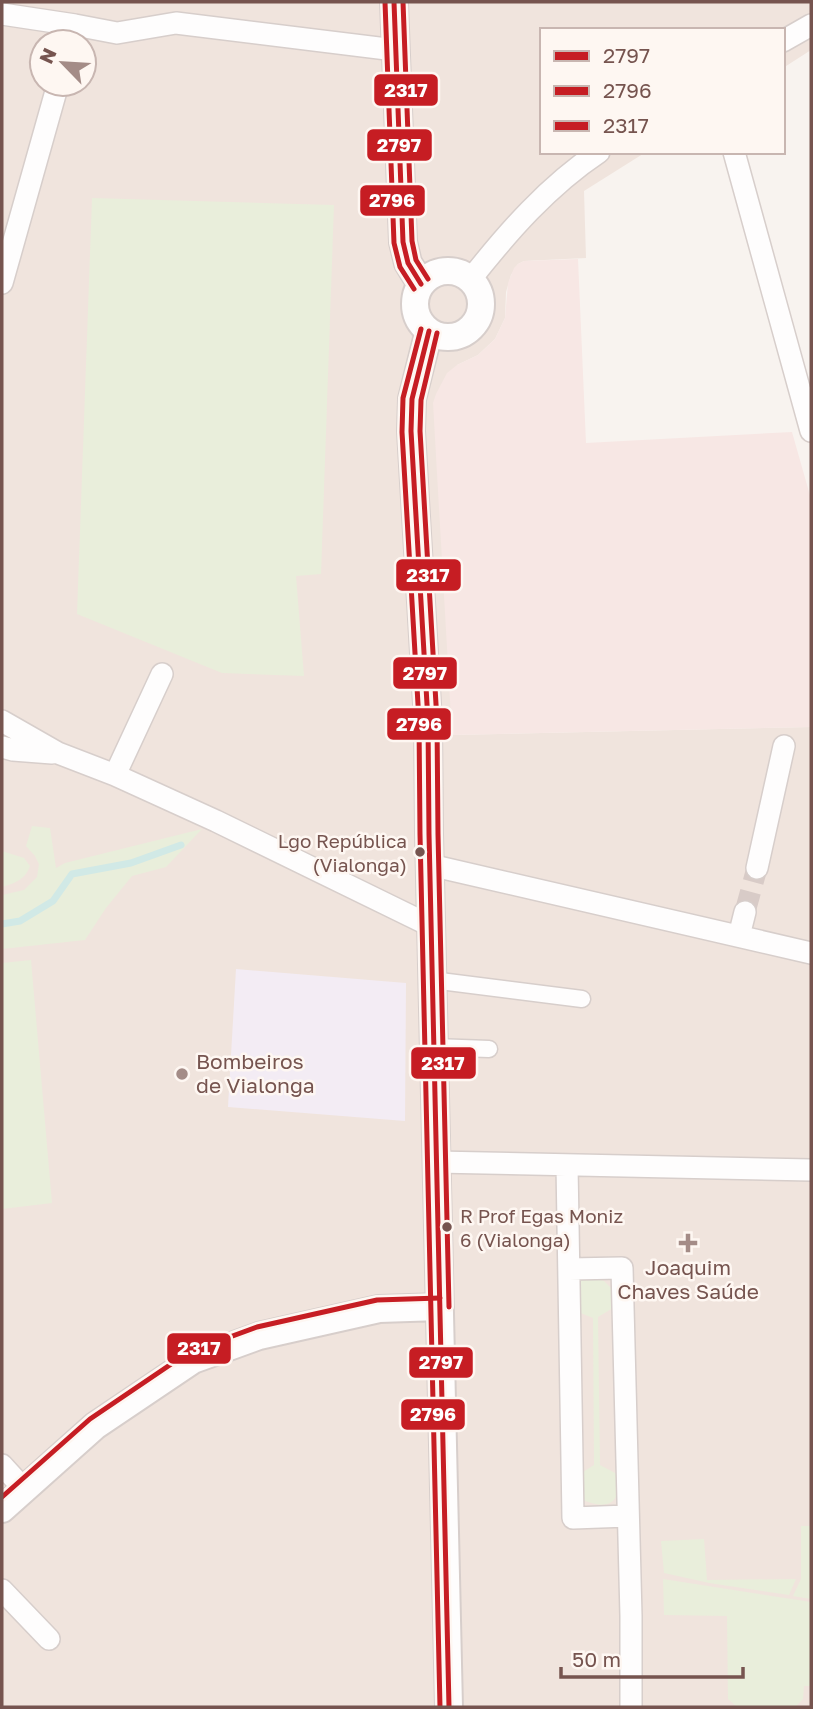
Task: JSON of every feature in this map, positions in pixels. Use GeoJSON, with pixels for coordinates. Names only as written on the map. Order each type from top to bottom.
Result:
{"type":"FeatureCollection","features":[{"type":"Feature","properties":{"kind":"street"},"geometry":{"type":"LineString","coordinates":[[394,2],[403,242],[408,263],[421,284]]}},
{"type":"Feature","properties":{"kind":"street"},"geometry":{"type":"LineString","coordinates":[[2,14],[54,28]]}},
{"type":"Feature","properties":{"kind":"street"},"geometry":{"type":"LineString","coordinates":[[98,33],[117,33],[176,23],[395,50]]}},
{"type":"Feature","properties":{"kind":"street"},"geometry":{"type":"LineString","coordinates":[[785,40],[810,25]]}},
{"type":"Feature","properties":{"kind":"street"},"geometry":{"type":"LineString","coordinates":[[2,283],[54,98]]}},
{"type":"Feature","properties":{"kind":"street"},"geometry":{"type":"LineString","coordinates":[[470,280],[528,211],[569,174],[596,154]]}},
{"type":"Feature","properties":{"kind":"street"},"geometry":{"type":"LineString","coordinates":[[735,154],[811,431]]}},
{"type":"Feature","properties":{"kind":"street"},"geometry":{"type":"LineString","coordinates":[[450,271],[461,273],[470,280],[477,289],[480,300],[476,321],[460,335],[439,336],[429,331],[416,315],[416,294],[421,284],[439,272],[450,271]]}},
{"type":"Feature","properties":{"kind":"street"},"geometry":{"type":"LineString","coordinates":[[429,331],[412,399],[411,431],[428,721],[449,1707]]}},
{"type":"Feature","properties":{"kind":"street"},"geometry":{"type":"LineString","coordinates":[[115,775],[162,674]]}},
{"type":"Feature","properties":{"kind":"street"},"geometry":{"type":"LineString","coordinates":[[2,721],[58,753],[115,775],[216,821],[431,926]]}},
{"type":"Feature","properties":{"kind":"street"},"geometry":{"type":"LineString","coordinates":[[757,868],[784,746]]}},
{"type":"Feature","properties":{"kind":"street"},"geometry":{"type":"LineString","coordinates":[[2,747],[58,753]]}},
{"type":"Feature","properties":{"kind":"street"},"geometry":{"type":"LineString","coordinates":[[430,865],[811,953]]}},
{"type":"Feature","properties":{"kind":"street"},"geometry":{"type":"LineString","coordinates":[[739,936],[745,912]]}},
{"type":"Feature","properties":{"kind":"street"},"geometry":{"type":"LineString","coordinates":[[432,980],[582,999]]}},
{"type":"Feature","properties":{"kind":"street"},"geometry":{"type":"LineString","coordinates":[[434,1047],[489,1049]]}},
{"type":"Feature","properties":{"kind":"street"},"geometry":{"type":"LineString","coordinates":[[436,1162],[811,1170]]}},
{"type":"Feature","properties":{"kind":"street"},"geometry":{"type":"LineString","coordinates":[[567,1165],[573,1518],[628,1516]]}},
{"type":"Feature","properties":{"kind":"street"},"geometry":{"type":"LineString","coordinates":[[569,1269],[622,1268],[631,1707]]}},
{"type":"Feature","properties":{"kind":"street"},"geometry":{"type":"LineString","coordinates":[[2,1509],[95,1426],[193,1360],[259,1336],[379,1309],[440,1307]]}},
{"type":"Feature","properties":{"kind":"street"},"geometry":{"type":"LineString","coordinates":[[2,1465],[23,1488]]}},
{"type":"Feature","properties":{"kind":"street"},"geometry":{"type":"LineString","coordinates":[[2,1590],[49,1639]]}},
{"type":"Feature","properties":{"kind":"shaded area"},"geometry":{"type":"Polygon","coordinates":[[[2,2],[811,2],[811,50],[785,67],[785,28],[540,28],[540,154],[643,154],[584,191],[586,258],[524,261],[518,264],[511,275],[506,292],[505,318],[495,339],[478,355],[457,365],[452,735],[811,727],[811,1707],[2,1707],[2,2]]]}},
{"type":"Feature","properties":{"kind":"shaded area"},"geometry":{"type":"Polygon","coordinates":[[[578,259],[586,443],[792,432],[811,499],[811,727],[452,735],[433,403],[447,373],[478,355],[495,339],[505,318],[508,283],[518,264],[524,261],[578,259]]]}},
{"type":"Feature","properties":{"kind":"shaded area"},"geometry":{"type":"Polygon","coordinates":[[[236,969],[406,983],[405,1121],[228,1107],[236,969]]]}},
{"type":"Feature","properties":{"kind":"green space"},"geometry":{"type":"Polygon","coordinates":[[[92,198],[334,205],[321,574],[296,576],[304,676],[222,673],[77,614],[92,198]]]}},
{"type":"Feature","properties":{"kind":"green space"},"geometry":{"type":"Polygon","coordinates":[[[32,826],[50,828],[56,868],[65,863],[202,829],[166,867],[132,876],[85,940],[2,949],[2,895],[24,890],[37,877],[39,864],[26,846],[32,826]]]}},
{"type":"Feature","properties":{"kind":"green space"},"geometry":{"type":"Polygon","coordinates":[[[2,851],[24,858],[30,866],[22,878],[2,887],[2,851]]]}},
{"type":"Feature","properties":{"kind":"green space"},"geometry":{"type":"Polygon","coordinates":[[[31,960],[52,1203],[2,1209],[2,963],[31,960]]]}},
{"type":"Feature","properties":{"kind":"green space"},"geometry":{"type":"Polygon","coordinates":[[[590,1277],[604,1281],[612,1289],[613,1308],[598,1317],[600,1465],[617,1474],[618,1492],[612,1502],[603,1505],[583,1500],[578,1475],[594,1465],[593,1318],[573,1310],[579,1281],[590,1277]]]}},
{"type":"Feature","properties":{"kind":"green space"},"geometry":{"type":"Polygon","coordinates":[[[801,1526],[811,1526],[811,1599],[793,1596],[801,1579],[801,1526]]]}},
{"type":"Feature","properties":{"kind":"green space"},"geometry":{"type":"Polygon","coordinates":[[[704,1539],[707,1580],[796,1579],[789,1595],[664,1573],[661,1541],[704,1539]]]}},
{"type":"Feature","properties":{"kind":"green space"},"geometry":{"type":"Polygon","coordinates":[[[663,1579],[811,1602],[811,1686],[804,1686],[803,1699],[796,1706],[737,1707],[728,1699],[727,1616],[664,1615],[663,1579]]]}},
{"type":"Feature","properties":{"kind":"waterway"},"geometry":{"type":"LineString","coordinates":[[2,924],[20,921],[53,901],[72,874],[131,863],[181,845]]}},
{"type":"Feature","properties":{"kind":"tunnel"},"geometry":{"type":"LineString","coordinates":[[745,912],[757,868]]}},
{"type":"Feature","properties":{"kind":"transit line","name":"2796"},"geometry":{"type":"LineString","coordinates":[[385,2],[394,243],[400,267],[414,289]]}},
{"type":"Feature","properties":{"kind":"transit line","name":"2797"},"geometry":{"type":"LineString","coordinates":[[394,2],[403,242],[408,263],[421,284]]}},
{"type":"Feature","properties":{"kind":"transit line","name":"2317"},"geometry":{"type":"LineString","coordinates":[[403,2],[412,241],[416,260],[428,279]]}},
{"type":"Feature","properties":{"kind":"transit line","name":"2796"},"geometry":{"type":"LineString","coordinates":[[421,329],[403,398],[402,432],[419,721],[440,1707]]}},
{"type":"Feature","properties":{"kind":"transit line","name":"2797"},"geometry":{"type":"LineString","coordinates":[[429,331],[412,399],[411,431],[428,721],[449,1707]]}},
{"type":"Feature","properties":{"kind":"transit line","name":"2317"},"geometry":{"type":"LineString","coordinates":[[437,333],[421,400],[420,431],[437,721],[449,1307]]}},
{"type":"Feature","properties":{"kind":"transit line","name":"2317"},"geometry":{"type":"LineString","coordinates":[[2,1497],[90,1419],[189,1352],[257,1327],[377,1300],[440,1298]]}},
{"type":"Feature","properties":{"kind":"place","name":"Lgo República (Vialonga)"},"geometry":{"type":"Point","coordinates":[420,852]}},
{"type":"Feature","properties":{"kind":"place","name":"Bombeiros de Vialonga"},"geometry":{"type":"Point","coordinates":[182,1074]}},
{"type":"Feature","properties":{"kind":"place","name":"R Prof Egas Moniz 6 (Vialonga)"},"geometry":{"type":"Point","coordinates":[447,1227]}},
{"type":"Feature","properties":{"kind":"place","name":"Joaquim Chaves Saúde"},"geometry":{"type":"Point","coordinates":[688,1243]}}]}
